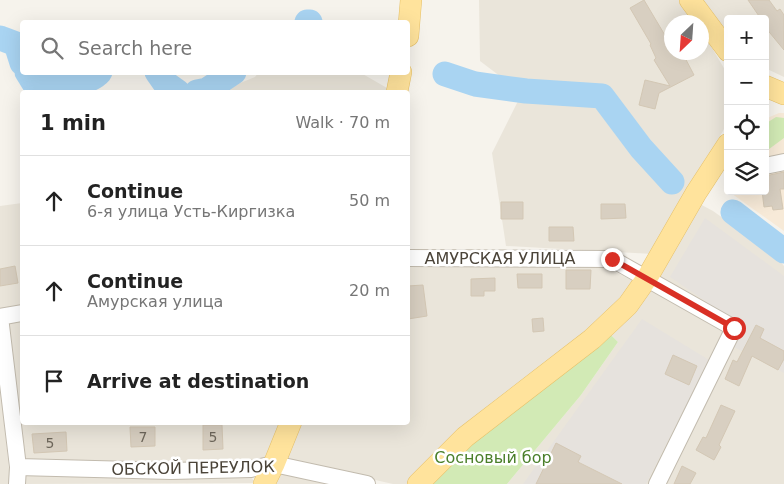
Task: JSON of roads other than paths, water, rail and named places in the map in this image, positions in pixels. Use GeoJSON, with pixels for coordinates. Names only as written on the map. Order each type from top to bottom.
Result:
{"type":"FeatureCollection","features":[{"type":"Feature","properties":{"kind":"main road"},"geometry":{"type":"LineString","coordinates":[[409,20],[411,0]]}},
{"type":"Feature","properties":{"kind":"main road"},"geometry":{"type":"LineString","coordinates":[[690,0],[724,46]]}},
{"type":"Feature","properties":{"kind":"main road"},"geometry":{"type":"LineString","coordinates":[[397,90],[400,75]]}},
{"type":"Feature","properties":{"kind":"main road"},"geometry":{"type":"LineString","coordinates":[[769,88],[784,94]]}},
{"type":"Feature","properties":{"kind":"main road"},"geometry":{"type":"LineString","coordinates":[[418,484],[465,437],[592,340],[628,305],[647,278],[696,193],[724,157]]}},
{"type":"Feature","properties":{"kind":"main road"},"geometry":{"type":"LineString","coordinates":[[264,484],[289,425]]}},
{"type":"Feature","properties":{"kind":"street"},"geometry":{"type":"LineString","coordinates":[[769,165],[784,162]]}},
{"type":"Feature","properties":{"kind":"street","name":"АМУРСКАЯ УЛИЦА"},"geometry":{"type":"LineString","coordinates":[[410,258],[612,259],[734,328],[657,484]]}},
{"type":"Feature","properties":{"kind":"street"},"geometry":{"type":"LineString","coordinates":[[18,484],[18,467],[0,317],[20,313]]}},
{"type":"Feature","properties":{"kind":"street","name":"ОБСКОЙ ПЕРЕУЛОК"},"geometry":{"type":"LineString","coordinates":[[18,467],[171,471],[251,469],[274,464],[367,484]]}},
{"type":"Feature","properties":{"kind":"waterway"},"geometry":{"type":"LineString","coordinates":[[0,38],[16,44],[20,57]]}},
{"type":"Feature","properties":{"kind":"waterway"},"geometry":{"type":"LineString","coordinates":[[445,74],[475,84],[526,91],[602,96],[641,148],[672,182]]}},
{"type":"Feature","properties":{"kind":"waterway"},"geometry":{"type":"LineString","coordinates":[[29,75],[35,85],[78,83],[96,75]]}},
{"type":"Feature","properties":{"kind":"waterway"},"geometry":{"type":"LineString","coordinates":[[159,75],[164,82],[175,90]]}},
{"type":"Feature","properties":{"kind":"waterway"},"geometry":{"type":"LineString","coordinates":[[207,90],[230,75]]}},
{"type":"Feature","properties":{"kind":"waterway"},"geometry":{"type":"LineString","coordinates":[[733,212],[784,251]]}},
{"type":"Feature","properties":{"kind":"park label","name":"Сосновый бор"},"geometry":{"type":"Point","coordinates":[493,457]}}]}
